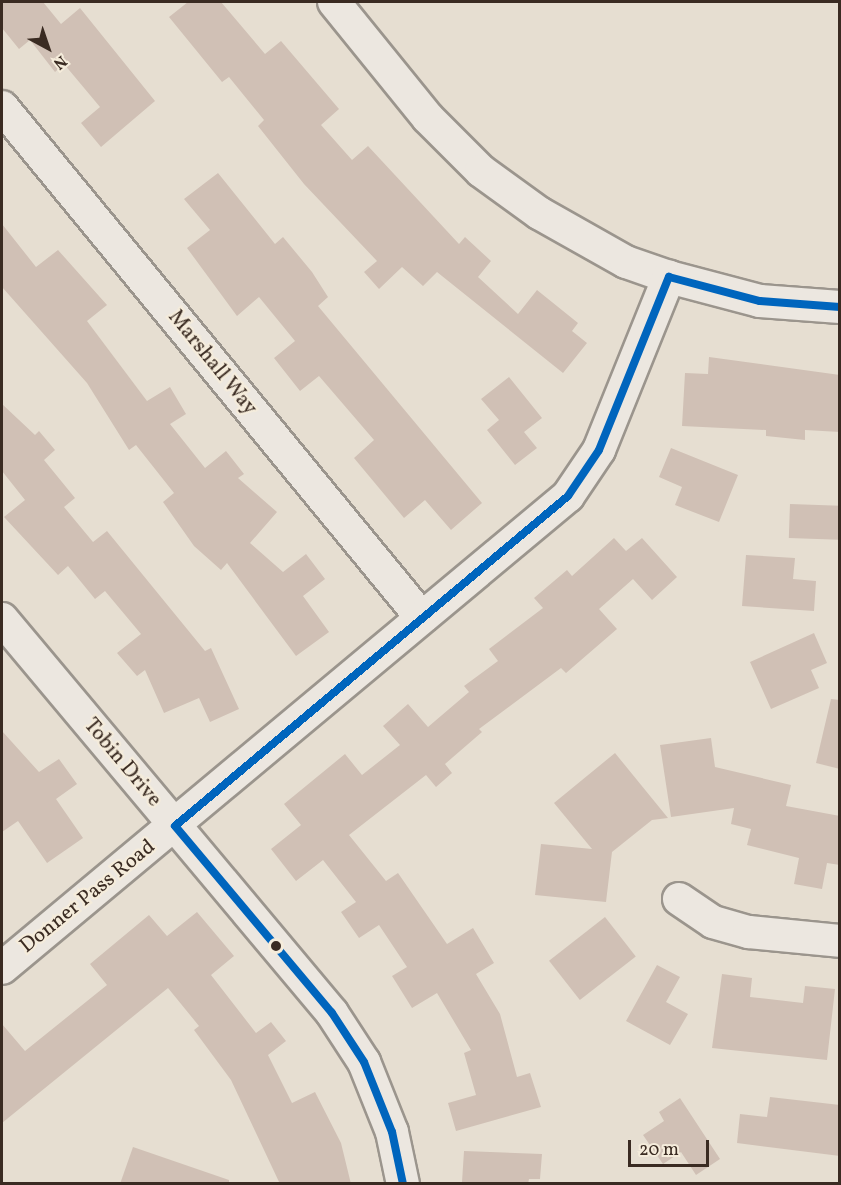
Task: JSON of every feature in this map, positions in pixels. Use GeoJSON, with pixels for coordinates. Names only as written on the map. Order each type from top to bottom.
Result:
{"type":"FeatureCollection","features":[{"type":"Feature","properties":{"kind":"street"},"geometry":{"type":"LineString","coordinates":[[334,2],[428,118],[481,171],[539,213],[626,262],[669,277],[760,301],[840,307]]}},
{"type":"Feature","properties":{"kind":"street","name":"Marshall Way"},"geometry":{"type":"LineString","coordinates":[[2,107],[422,618]]}},
{"type":"Feature","properties":{"kind":"street","name":"Donner Pass Road"},"geometry":{"type":"LineString","coordinates":[[2,968],[175,826],[568,495],[599,450],[669,277]]}},
{"type":"Feature","properties":{"kind":"street","name":"Tobin Drive"},"geometry":{"type":"LineString","coordinates":[[2,619],[332,1013],[364,1062],[392,1132],[403,1184]]}},
{"type":"Feature","properties":{"kind":"street"},"geometry":{"type":"LineString","coordinates":[[679,899],[713,922],[749,932],[840,941]]}},
{"type":"Feature","properties":{"kind":"building"},"geometry":{"type":"Polygon","coordinates":[[[2,2],[43,2],[61,24],[80,8],[155,101],[101,147],[81,123],[100,107],[64,64],[55,72],[30,40],[19,49],[2,28],[2,2]]]}},
{"type":"Feature","properties":{"kind":"building"},"geometry":{"type":"Polygon","coordinates":[[[188,2],[221,2],[265,54],[281,41],[339,109],[321,125],[352,160],[368,146],[459,244],[465,237],[491,261],[478,277],[518,314],[537,290],[578,323],[572,331],[587,343],[563,373],[437,272],[423,286],[402,267],[379,289],[364,272],[377,261],[304,184],[258,126],[264,120],[229,77],[222,82],[169,17],[188,2]]]}},
{"type":"Feature","properties":{"kind":"building"},"geometry":{"type":"Polygon","coordinates":[[[218,173],[275,244],[283,237],[312,272],[328,297],[318,306],[482,503],[451,530],[425,500],[404,518],[354,458],[374,440],[319,376],[300,391],[274,358],[295,341],[259,297],[237,316],[187,248],[210,230],[184,199],[218,173]]]}},
{"type":"Feature","properties":{"kind":"building"},"geometry":{"type":"Polygon","coordinates":[[[2,224],[36,267],[58,250],[107,305],[87,321],[147,401],[170,387],[186,414],[170,424],[205,468],[226,451],[244,474],[238,478],[277,512],[250,543],[283,572],[306,554],[325,579],[303,596],[329,632],[296,656],[227,563],[221,570],[194,546],[163,502],[174,493],[136,445],[129,450],[87,383],[2,287],[2,224]]]}},
{"type":"Feature","properties":{"kind":"building"},"geometry":{"type":"Polygon","coordinates":[[[709,357],[840,375],[840,432],[805,430],[805,440],[766,436],[766,430],[682,426],[685,373],[708,374],[709,357]]]}},
{"type":"Feature","properties":{"kind":"building"},"geometry":{"type":"Polygon","coordinates":[[[509,377],[542,418],[524,432],[537,448],[515,465],[487,430],[499,420],[481,399],[509,377]]]}},
{"type":"Feature","properties":{"kind":"building"},"geometry":{"type":"Polygon","coordinates":[[[2,404],[35,435],[39,431],[55,450],[44,460],[75,498],[64,507],[93,542],[107,531],[205,651],[211,648],[239,709],[210,722],[199,698],[164,713],[145,670],[137,676],[117,653],[141,634],[105,591],[95,599],[68,566],[58,575],[4,517],[25,500],[2,471],[2,404]]]}},
{"type":"Feature","properties":{"kind":"building"},"geometry":{"type":"Polygon","coordinates":[[[671,448],[738,475],[719,522],[675,505],[682,487],[659,477],[671,448]]]}},
{"type":"Feature","properties":{"kind":"building"},"geometry":{"type":"Polygon","coordinates":[[[790,504],[840,506],[839,540],[789,538],[790,504]]]}},
{"type":"Feature","properties":{"kind":"building"},"geometry":{"type":"Polygon","coordinates":[[[614,538],[626,551],[642,538],[677,577],[652,600],[633,579],[599,609],[617,629],[566,673],[561,668],[479,729],[482,732],[445,764],[452,773],[436,787],[426,775],[349,835],[386,881],[398,873],[447,944],[473,928],[494,963],[476,974],[500,1014],[517,1077],[530,1073],[541,1107],[456,1131],[448,1103],[476,1095],[464,1053],[471,1050],[437,993],[412,1008],[392,976],[407,967],[379,925],[359,938],[341,912],[356,902],[323,860],[296,881],[271,849],[301,825],[284,804],[345,754],[362,775],[400,745],[383,726],[408,704],[428,727],[469,692],[464,686],[498,661],[489,649],[543,608],[534,598],[567,570],[572,576],[614,538]]]}},
{"type":"Feature","properties":{"kind":"building"},"geometry":{"type":"Polygon","coordinates":[[[746,555],[795,558],[793,579],[816,581],[814,611],[742,606],[746,555]]]}},
{"type":"Feature","properties":{"kind":"building"},"geometry":{"type":"Polygon","coordinates":[[[814,633],[827,663],[811,670],[819,688],[771,709],[750,662],[814,633]]]}},
{"type":"Feature","properties":{"kind":"building"},"geometry":{"type":"Polygon","coordinates":[[[831,699],[840,700],[840,769],[816,763],[831,699]]]}},
{"type":"Feature","properties":{"kind":"building"},"geometry":{"type":"Polygon","coordinates":[[[2,731],[39,772],[59,759],[77,784],[56,799],[83,838],[47,863],[18,821],[2,832],[2,731]]]}},
{"type":"Feature","properties":{"kind":"building"},"geometry":{"type":"Polygon","coordinates":[[[711,738],[715,767],[791,785],[786,806],[840,816],[840,865],[827,863],[822,889],[794,884],[799,858],[747,845],[751,829],[731,824],[734,808],[671,817],[660,745],[711,738]]]}},
{"type":"Feature","properties":{"kind":"building"},"geometry":{"type":"Polygon","coordinates":[[[615,753],[668,818],[652,820],[612,852],[606,902],[535,895],[541,844],[592,849],[554,803],[615,753]]]}},
{"type":"Feature","properties":{"kind":"building"},"geometry":{"type":"Polygon","coordinates":[[[197,912],[234,956],[211,975],[256,1033],[271,1022],[286,1041],[268,1055],[292,1103],[315,1092],[341,1143],[351,1184],[280,1184],[231,1080],[194,1030],[199,1026],[168,988],[2,1123],[2,1024],[25,1051],[107,985],[90,964],[149,915],[167,936],[197,912]]]}},
{"type":"Feature","properties":{"kind":"building"},"geometry":{"type":"Polygon","coordinates":[[[605,917],[636,956],[580,1000],[549,961],[605,917]]]}},
{"type":"Feature","properties":{"kind":"building"},"geometry":{"type":"Polygon","coordinates":[[[657,965],[680,977],[666,1002],[688,1014],[670,1045],[626,1021],[657,965]]]}},
{"type":"Feature","properties":{"kind":"building"},"geometry":{"type":"Polygon","coordinates":[[[722,974],[752,978],[750,997],[803,1003],[805,986],[835,989],[827,1060],[712,1048],[722,974]]]}},
{"type":"Feature","properties":{"kind":"building"},"geometry":{"type":"Polygon","coordinates":[[[770,1097],[840,1105],[840,1156],[737,1143],[740,1114],[767,1117],[770,1097]]]}},
{"type":"Feature","properties":{"kind":"building"},"geometry":{"type":"Polygon","coordinates":[[[680,1098],[720,1159],[696,1175],[681,1152],[663,1164],[643,1135],[664,1121],[659,1112],[680,1098]]]}},
{"type":"Feature","properties":{"kind":"building"},"geometry":{"type":"Polygon","coordinates":[[[133,1147],[229,1180],[229,1184],[120,1184],[133,1147]]]}},
{"type":"Feature","properties":{"kind":"building"},"geometry":{"type":"Polygon","coordinates":[[[464,1151],[542,1154],[540,1179],[529,1179],[528,1184],[462,1182],[464,1151]]]}},
{"type":"Feature","properties":{"kind":"transit line"},"geometry":{"type":"LineString","coordinates":[[403,1184],[392,1132],[364,1062],[332,1013],[175,826],[568,496],[599,450],[669,277],[760,301],[840,307]]}}]}
